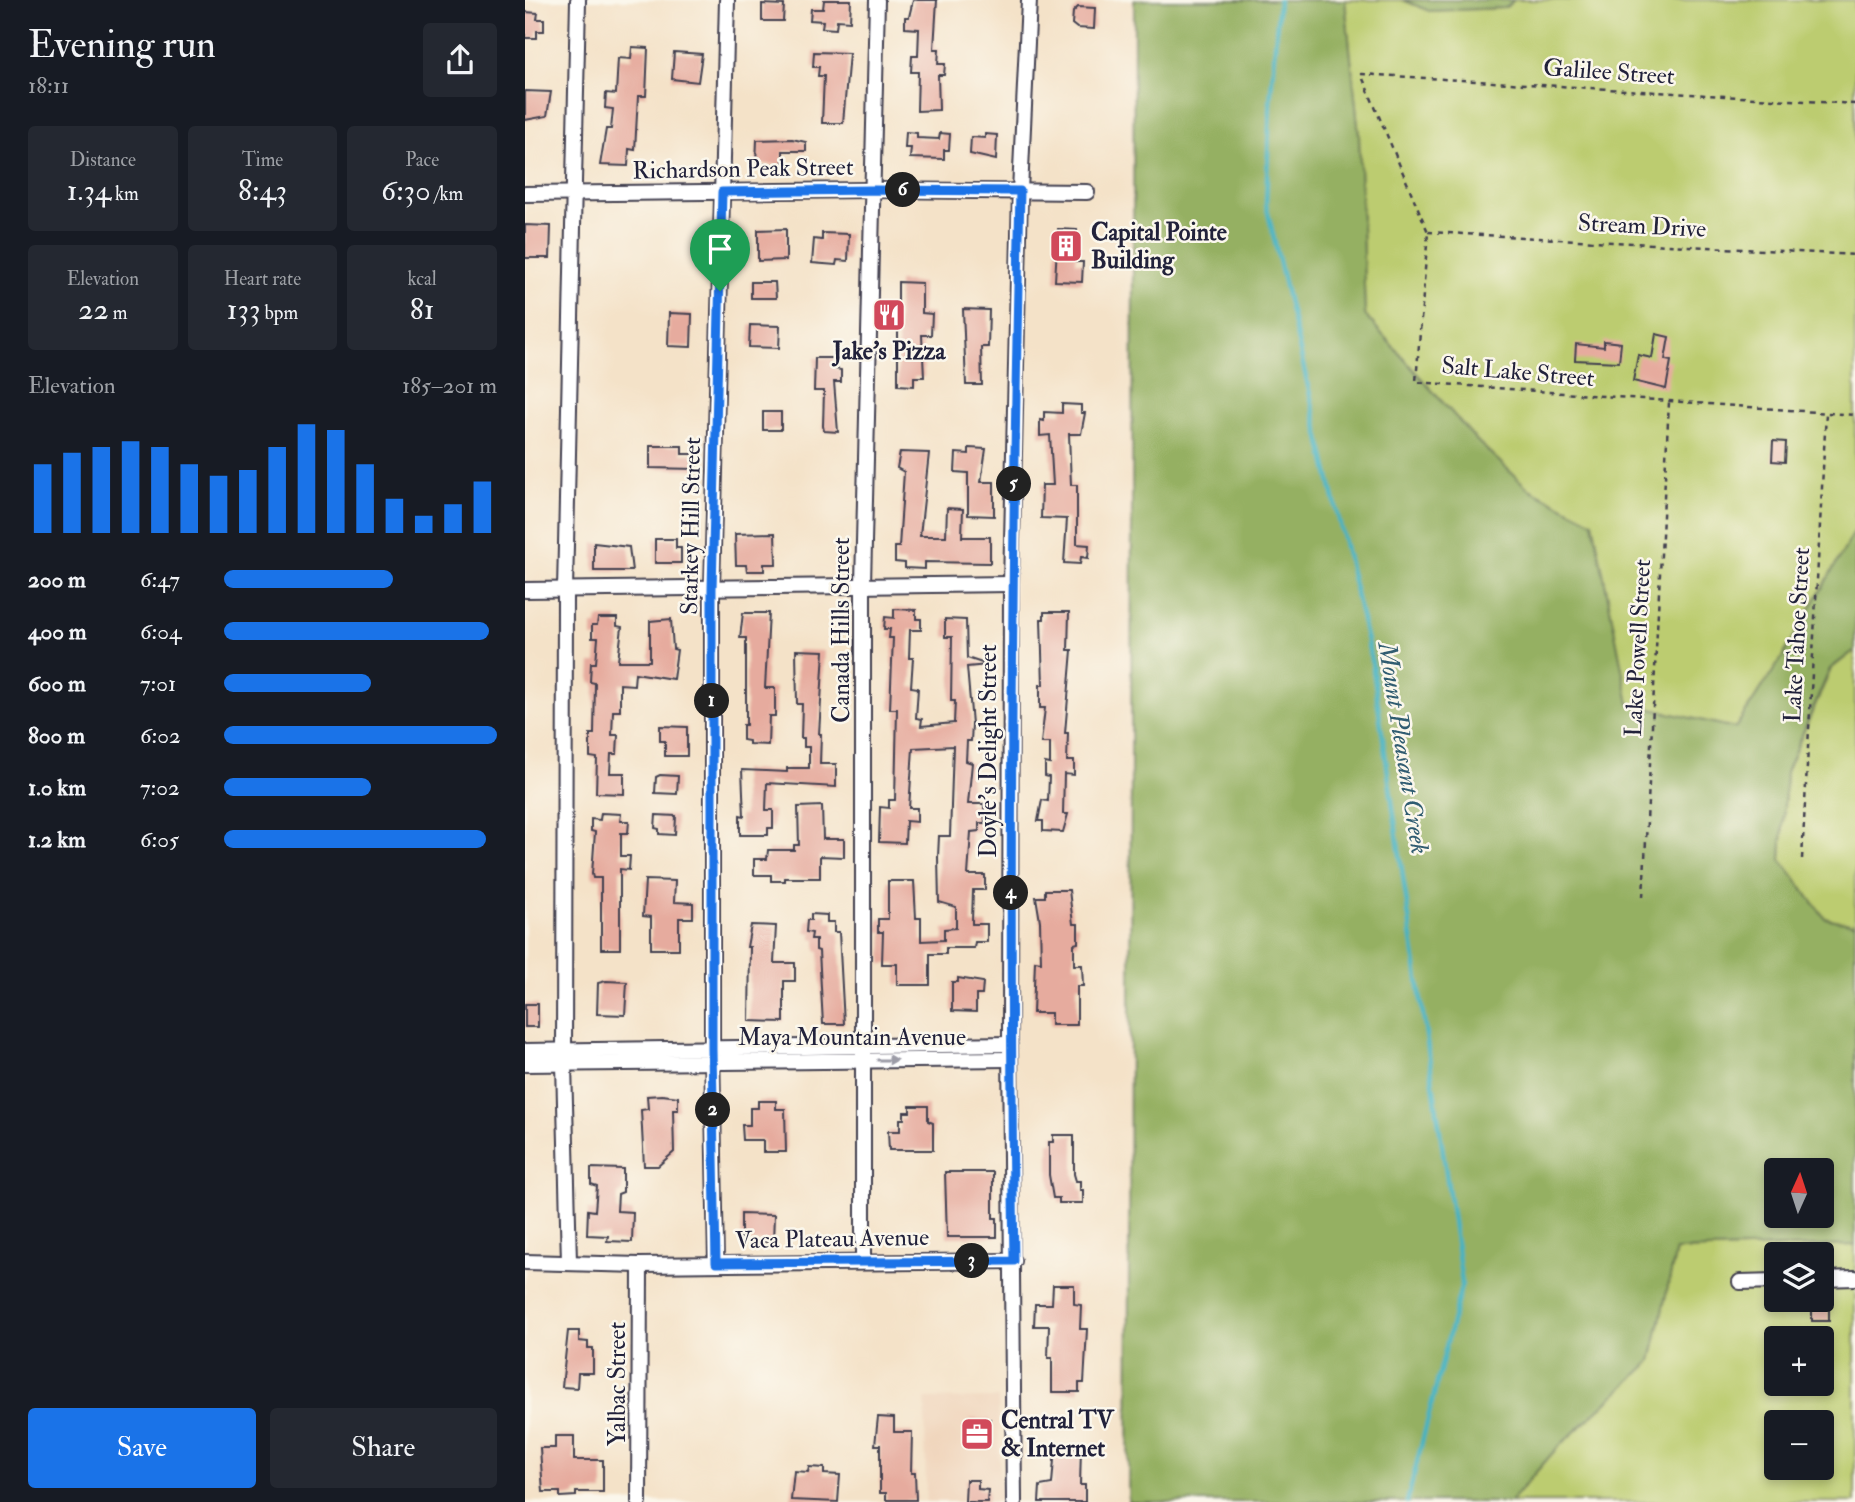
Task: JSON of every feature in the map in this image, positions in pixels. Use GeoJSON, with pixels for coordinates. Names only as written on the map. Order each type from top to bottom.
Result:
{"type":"FeatureCollection","features":[{"type":"Feature","properties":{"kind":"street"},"geometry":{"type":"LineString","coordinates":[[569,1262],[564,1058],[565,590],[578,0]]}},
{"type":"Feature","properties":{"kind":"street","name":"Starkey Hill Street"},"geometry":{"type":"LineString","coordinates":[[716,1263],[712,1055],[712,589],[727,0]]}},
{"type":"Feature","properties":{"kind":"street","name":"Canada Hills Street"},"geometry":{"type":"LineString","coordinates":[[863,1261],[863,584],[877,0]]}},
{"type":"Feature","properties":{"kind":"street","name":"Doyle's Delight Street"},"geometry":{"type":"LineString","coordinates":[[1014,1502],[1014,1261],[1010,1052],[1011,584],[1020,191],[1029,0]]}},
{"type":"Feature","properties":{"kind":"street","name":"Richardson Peak Street"},"geometry":{"type":"LineString","coordinates":[[525,194],[872,190],[1087,192]]}},
{"type":"Feature","properties":{"kind":"street"},"geometry":{"type":"LineString","coordinates":[[525,590],[1011,584]]}},
{"type":"Feature","properties":{"kind":"street","name":"Maya Mountain Avenue"},"geometry":{"type":"LineString","coordinates":[[525,1051],[564,1058]]}},
{"type":"Feature","properties":{"kind":"street","name":"Maya Mountain Avenue"},"geometry":{"type":"LineString","coordinates":[[525,1065],[564,1058],[1010,1052]]}},
{"type":"Feature","properties":{"kind":"street","name":"Vaca Plateau Avenue"},"geometry":{"type":"LineString","coordinates":[[525,1262],[640,1265],[1014,1261]]}},
{"type":"Feature","properties":{"kind":"street","name":"Yalbac Street"},"geometry":{"type":"LineString","coordinates":[[639,1502],[640,1265]]}},
{"type":"Feature","properties":{"kind":"street"},"geometry":{"type":"LineString","coordinates":[[1834,1279],[1855,1278]]}},
{"type":"Feature","properties":{"kind":"street"},"geometry":{"type":"LineString","coordinates":[[1740,1282],[1764,1281]]}},
{"type":"Feature","properties":{"kind":"path","name":"Galilee Street"},"geometry":{"type":"LineString","coordinates":[[1361,74],[1855,104]]}},
{"type":"Feature","properties":{"kind":"path","name":"Salt Lake Street"},"geometry":{"type":"LineString","coordinates":[[1361,74],[1428,232],[1416,382],[1855,415]]}},
{"type":"Feature","properties":{"kind":"path","name":"Stream Drive"},"geometry":{"type":"LineString","coordinates":[[1428,232],[1855,255]]}},
{"type":"Feature","properties":{"kind":"path","name":"Lake Powell Street"},"geometry":{"type":"LineString","coordinates":[[1643,897],[1669,402]]}},
{"type":"Feature","properties":{"kind":"path","name":"Lake Tahoe Street"},"geometry":{"type":"LineString","coordinates":[[1803,859],[1826,413]]}},
{"type":"Feature","properties":{"kind":"shaded area"},"geometry":{"type":"Polygon","coordinates":[[[998,1398],[1000,1502],[926,1502],[925,1399],[998,1398]]]}},
{"type":"Feature","properties":{"kind":"green space"},"geometry":{"type":"Polygon","coordinates":[[[1134,0],[1345,0],[1359,135],[1365,315],[1477,441],[1529,489],[1593,522],[1629,704],[1735,728],[1780,661],[1855,531],[1855,650],[1830,669],[1786,772],[1781,860],[1825,918],[1855,924],[1855,1245],[1834,1246],[1834,1242],[1764,1242],[1764,1248],[1676,1250],[1651,1361],[1556,1449],[1510,1502],[1128,1502],[1134,0]]]}},
{"type":"Feature","properties":{"kind":"green space"},"geometry":{"type":"Polygon","coordinates":[[[1345,0],[1403,0],[1430,11],[1505,8],[1514,0],[1855,0],[1855,531],[1780,661],[1735,728],[1629,704],[1593,522],[1529,489],[1477,441],[1365,315],[1359,135],[1345,0]]]}},
{"type":"Feature","properties":{"kind":"green space"},"geometry":{"type":"Polygon","coordinates":[[[1403,0],[1514,0],[1505,8],[1429,11],[1403,0]]]}},
{"type":"Feature","properties":{"kind":"green space"},"geometry":{"type":"Polygon","coordinates":[[[1855,650],[1855,924],[1825,918],[1781,860],[1786,772],[1831,669],[1855,650]]]}},
{"type":"Feature","properties":{"kind":"green space"},"geometry":{"type":"Polygon","coordinates":[[[1855,1245],[1855,1502],[1510,1502],[1556,1449],[1651,1361],[1676,1250],[1764,1248],[1764,1312],[1834,1312],[1834,1246],[1855,1245]]]}},
{"type":"Feature","properties":{"kind":"building"},"geometry":{"type":"Polygon","coordinates":[[[824,0],[851,0],[850,21],[837,20],[836,29],[822,28],[823,21],[810,20],[811,9],[823,9],[824,0]]]}},
{"type":"Feature","properties":{"kind":"building"},"geometry":{"type":"Polygon","coordinates":[[[913,0],[937,0],[934,49],[939,49],[938,64],[945,64],[944,75],[938,75],[939,110],[917,111],[918,72],[911,72],[912,56],[918,56],[919,29],[905,28],[905,17],[909,17],[913,0]]]}},
{"type":"Feature","properties":{"kind":"building"},"geometry":{"type":"Polygon","coordinates":[[[762,4],[784,5],[783,21],[762,21],[762,4]]]}},
{"type":"Feature","properties":{"kind":"building"},"geometry":{"type":"Polygon","coordinates":[[[1078,7],[1095,8],[1094,29],[1077,28],[1072,24],[1073,12],[1078,7]]]}},
{"type":"Feature","properties":{"kind":"building"},"geometry":{"type":"Polygon","coordinates":[[[525,12],[538,13],[537,19],[544,19],[544,31],[537,31],[537,38],[525,38],[525,12]]]}},
{"type":"Feature","properties":{"kind":"building"},"geometry":{"type":"Polygon","coordinates":[[[632,47],[648,48],[646,96],[638,96],[635,150],[629,149],[628,166],[600,165],[606,129],[611,129],[613,109],[605,108],[606,93],[616,94],[618,58],[631,59],[632,47]]]}},
{"type":"Feature","properties":{"kind":"building"},"geometry":{"type":"Polygon","coordinates":[[[674,52],[702,54],[698,82],[672,79],[674,52]]]}},
{"type":"Feature","properties":{"kind":"building"},"geometry":{"type":"Polygon","coordinates":[[[814,52],[849,53],[843,123],[822,123],[824,76],[818,76],[819,67],[813,67],[814,52]]]}},
{"type":"Feature","properties":{"kind":"building"},"geometry":{"type":"Polygon","coordinates":[[[525,91],[551,92],[547,116],[525,120],[525,91]]]}},
{"type":"Feature","properties":{"kind":"building"},"geometry":{"type":"Polygon","coordinates":[[[906,132],[917,133],[917,138],[939,139],[940,133],[950,134],[949,150],[944,150],[944,159],[910,158],[911,148],[905,148],[906,132]]]}},
{"type":"Feature","properties":{"kind":"building"},"geometry":{"type":"Polygon","coordinates":[[[985,134],[997,135],[996,160],[970,154],[971,137],[985,138],[985,134]]]}},
{"type":"Feature","properties":{"kind":"building"},"geometry":{"type":"Polygon","coordinates":[[[792,139],[806,142],[806,151],[783,151],[783,165],[756,164],[757,140],[792,139]]]}},
{"type":"Feature","properties":{"kind":"building"},"geometry":{"type":"Polygon","coordinates":[[[525,225],[551,226],[550,258],[525,258],[525,225]]]}},
{"type":"Feature","properties":{"kind":"building"},"geometry":{"type":"Polygon","coordinates":[[[786,229],[786,260],[758,261],[758,230],[786,229]]]}},
{"type":"Feature","properties":{"kind":"building","name":"Capital Pointe Building"},"geometry":{"type":"Polygon","coordinates":[[[1058,229],[1077,230],[1076,262],[1083,262],[1082,282],[1055,281],[1058,229]]]}},
{"type":"Feature","properties":{"kind":"building"},"geometry":{"type":"Polygon","coordinates":[[[822,233],[849,234],[848,261],[837,260],[836,265],[812,263],[814,239],[822,240],[822,233]]]}},
{"type":"Feature","properties":{"kind":"building"},"geometry":{"type":"Polygon","coordinates":[[[751,282],[775,282],[776,298],[751,298],[751,282]]]}},
{"type":"Feature","properties":{"kind":"building"},"geometry":{"type":"Polygon","coordinates":[[[898,282],[922,283],[922,313],[932,314],[931,335],[922,335],[924,377],[914,377],[914,386],[898,385],[898,282]]]}},
{"type":"Feature","properties":{"kind":"building"},"geometry":{"type":"Polygon","coordinates":[[[963,309],[989,310],[988,347],[981,347],[982,385],[966,385],[963,309]]]}},
{"type":"Feature","properties":{"kind":"building"},"geometry":{"type":"Polygon","coordinates":[[[669,313],[692,314],[691,347],[668,346],[669,313]]]}},
{"type":"Feature","properties":{"kind":"building"},"geometry":{"type":"Polygon","coordinates":[[[750,325],[780,326],[779,348],[749,347],[750,325]]]}},
{"type":"Feature","properties":{"kind":"building"},"geometry":{"type":"Polygon","coordinates":[[[1656,334],[1669,337],[1665,360],[1671,361],[1666,389],[1633,381],[1638,355],[1652,358],[1656,334]]]}},
{"type":"Feature","properties":{"kind":"building"},"geometry":{"type":"Polygon","coordinates":[[[1604,341],[1621,343],[1619,362],[1575,360],[1576,344],[1604,347],[1604,341]]]}},
{"type":"Feature","properties":{"kind":"building"},"geometry":{"type":"Polygon","coordinates":[[[815,358],[835,358],[835,369],[841,370],[841,382],[834,382],[838,432],[824,431],[824,391],[814,391],[815,358]]]}},
{"type":"Feature","properties":{"kind":"building"},"geometry":{"type":"Polygon","coordinates":[[[1062,404],[1081,405],[1081,413],[1085,413],[1081,434],[1069,434],[1071,485],[1077,485],[1077,544],[1089,545],[1088,558],[1081,557],[1080,564],[1064,563],[1067,519],[1041,518],[1042,485],[1053,485],[1050,435],[1040,436],[1040,420],[1044,421],[1044,412],[1062,413],[1062,404]]]}},
{"type":"Feature","properties":{"kind":"building"},"geometry":{"type":"Polygon","coordinates":[[[763,412],[781,412],[781,430],[763,430],[763,412]]]}},
{"type":"Feature","properties":{"kind":"building"},"geometry":{"type":"Polygon","coordinates":[[[1773,441],[1786,442],[1785,462],[1772,461],[1773,441]]]}},
{"type":"Feature","properties":{"kind":"building"},"geometry":{"type":"Polygon","coordinates":[[[650,446],[682,446],[682,454],[696,454],[696,469],[650,468],[650,446]]]}},
{"type":"Feature","properties":{"kind":"building"},"geometry":{"type":"Polygon","coordinates":[[[969,448],[986,449],[981,482],[994,482],[994,516],[968,515],[968,473],[955,472],[956,453],[969,454],[969,448]]]}},
{"type":"Feature","properties":{"kind":"building"},"geometry":{"type":"Polygon","coordinates":[[[900,452],[929,453],[920,536],[946,536],[947,508],[963,509],[962,537],[990,537],[990,563],[925,562],[925,569],[905,568],[905,563],[895,562],[895,547],[899,547],[904,472],[897,468],[900,452]]]}},
{"type":"Feature","properties":{"kind":"building"},"geometry":{"type":"Polygon","coordinates":[[[775,533],[776,564],[764,564],[764,571],[747,571],[746,565],[736,565],[735,534],[775,533]]]}},
{"type":"Feature","properties":{"kind":"building"},"geometry":{"type":"Polygon","coordinates":[[[655,539],[676,539],[676,548],[681,548],[681,563],[655,563],[655,539]]]}},
{"type":"Feature","properties":{"kind":"building"},"geometry":{"type":"Polygon","coordinates":[[[594,543],[629,547],[632,571],[594,571],[594,543]]]}},
{"type":"Feature","properties":{"kind":"building"},"geometry":{"type":"Polygon","coordinates":[[[894,609],[916,610],[916,619],[921,619],[921,630],[910,630],[909,658],[913,658],[911,687],[918,688],[916,718],[922,719],[921,726],[954,723],[955,701],[951,701],[952,637],[945,637],[945,619],[966,620],[967,658],[988,665],[967,667],[972,724],[971,741],[967,741],[966,761],[972,763],[968,804],[984,804],[985,823],[979,823],[979,831],[971,832],[968,875],[985,875],[985,890],[973,890],[972,924],[987,924],[987,942],[975,942],[974,948],[946,948],[946,954],[930,954],[930,985],[897,985],[897,964],[882,964],[883,932],[878,932],[878,919],[888,919],[888,881],[914,881],[916,918],[921,918],[921,941],[944,940],[944,929],[956,928],[956,907],[939,902],[938,857],[939,836],[950,836],[953,746],[913,748],[909,808],[917,808],[917,822],[906,821],[905,843],[879,842],[880,807],[889,808],[889,800],[895,800],[897,709],[890,709],[893,638],[889,638],[890,629],[884,629],[885,617],[894,618],[894,609]]]}},
{"type":"Feature","properties":{"kind":"building"},"geometry":{"type":"Polygon","coordinates":[[[1044,612],[1069,612],[1068,650],[1072,650],[1065,733],[1068,733],[1067,761],[1074,761],[1074,775],[1064,774],[1063,814],[1068,814],[1063,832],[1043,831],[1043,821],[1038,821],[1042,800],[1048,801],[1049,777],[1045,776],[1045,763],[1050,764],[1050,743],[1041,743],[1045,708],[1040,708],[1040,685],[1043,685],[1041,619],[1044,619],[1044,612]]]}},
{"type":"Feature","properties":{"kind":"building"},"geometry":{"type":"Polygon","coordinates":[[[743,613],[769,613],[765,688],[775,688],[775,716],[769,716],[768,745],[749,744],[749,741],[743,740],[743,725],[746,725],[746,638],[740,638],[743,613]]]}},
{"type":"Feature","properties":{"kind":"building"},"geometry":{"type":"Polygon","coordinates":[[[598,618],[617,618],[617,626],[622,627],[618,661],[650,661],[650,621],[671,619],[673,649],[677,650],[673,679],[635,673],[634,685],[620,684],[620,711],[613,711],[612,735],[618,735],[617,754],[611,754],[610,773],[624,773],[624,794],[596,793],[597,758],[590,757],[590,734],[594,734],[595,683],[590,682],[591,663],[596,663],[598,638],[592,638],[592,625],[597,625],[598,618]]]}},
{"type":"Feature","properties":{"kind":"building"},"geometry":{"type":"Polygon","coordinates":[[[796,650],[824,651],[820,764],[836,764],[836,787],[767,783],[766,810],[773,810],[773,828],[768,828],[768,835],[740,835],[740,815],[744,816],[742,770],[787,772],[787,768],[809,768],[809,747],[804,747],[804,738],[801,738],[802,704],[797,704],[796,650]]]}},
{"type":"Feature","properties":{"kind":"building"},"geometry":{"type":"Polygon","coordinates":[[[660,726],[687,727],[687,756],[665,756],[665,741],[660,741],[660,726]]]}},
{"type":"Feature","properties":{"kind":"building"},"geometry":{"type":"Polygon","coordinates":[[[678,776],[677,794],[655,793],[656,777],[678,776]]]}},
{"type":"Feature","properties":{"kind":"building"},"geometry":{"type":"Polygon","coordinates":[[[822,806],[823,839],[844,839],[844,857],[820,856],[820,878],[785,878],[785,881],[771,881],[771,875],[754,875],[754,859],[767,859],[768,850],[794,850],[794,845],[799,845],[798,807],[822,806]]]}},
{"type":"Feature","properties":{"kind":"building"},"geometry":{"type":"Polygon","coordinates":[[[601,813],[621,814],[620,821],[629,821],[628,833],[621,833],[621,856],[630,856],[629,870],[620,869],[620,949],[601,949],[601,878],[593,878],[592,874],[595,832],[591,831],[591,819],[600,820],[601,813]]]}},
{"type":"Feature","properties":{"kind":"building"},"geometry":{"type":"Polygon","coordinates":[[[656,815],[676,816],[675,835],[659,834],[659,829],[655,828],[656,815]]]}},
{"type":"Feature","properties":{"kind":"building"},"geometry":{"type":"Polygon","coordinates":[[[645,880],[675,881],[674,902],[693,903],[693,918],[679,918],[679,949],[651,949],[651,917],[643,916],[645,880]]]}},
{"type":"Feature","properties":{"kind":"building"},"geometry":{"type":"Polygon","coordinates":[[[1045,890],[1069,890],[1073,924],[1078,924],[1074,965],[1082,965],[1083,986],[1077,986],[1077,1025],[1051,1025],[1051,1013],[1033,1013],[1035,961],[1041,962],[1040,921],[1036,897],[1045,897],[1045,890]]]}},
{"type":"Feature","properties":{"kind":"building"},"geometry":{"type":"Polygon","coordinates":[[[811,914],[827,915],[827,922],[834,922],[834,932],[839,932],[844,1024],[823,1024],[819,951],[816,950],[816,939],[811,939],[812,933],[806,932],[807,920],[811,920],[811,914]]]}},
{"type":"Feature","properties":{"kind":"building"},"geometry":{"type":"Polygon","coordinates":[[[751,925],[776,926],[774,963],[795,963],[795,981],[784,981],[784,1022],[749,1021],[750,947],[747,947],[751,925]]]}},
{"type":"Feature","properties":{"kind":"building"},"geometry":{"type":"Polygon","coordinates":[[[958,978],[983,982],[982,995],[976,995],[976,1012],[952,1011],[952,982],[958,982],[958,978]]]}},
{"type":"Feature","properties":{"kind":"building"},"geometry":{"type":"Polygon","coordinates":[[[627,982],[625,1015],[597,1014],[598,983],[627,982]]]}},
{"type":"Feature","properties":{"kind":"building"},"geometry":{"type":"Polygon","coordinates":[[[525,1004],[538,1004],[538,1027],[525,1027],[525,1004]]]}},
{"type":"Feature","properties":{"kind":"building"},"geometry":{"type":"Polygon","coordinates":[[[647,1096],[678,1097],[678,1110],[673,1110],[674,1152],[658,1166],[644,1166],[641,1110],[648,1109],[647,1096]]]}},
{"type":"Feature","properties":{"kind":"building"},"geometry":{"type":"Polygon","coordinates":[[[758,1101],[776,1101],[776,1109],[785,1109],[786,1152],[763,1152],[763,1140],[743,1140],[742,1125],[750,1125],[750,1108],[758,1108],[758,1101]]]}},
{"type":"Feature","properties":{"kind":"building"},"geometry":{"type":"Polygon","coordinates":[[[910,1106],[928,1106],[928,1121],[933,1123],[933,1150],[889,1150],[888,1131],[900,1131],[900,1119],[904,1119],[904,1112],[910,1112],[910,1106]]]}},
{"type":"Feature","properties":{"kind":"building"},"geometry":{"type":"Polygon","coordinates":[[[1053,1135],[1074,1135],[1074,1174],[1076,1181],[1080,1181],[1080,1190],[1083,1190],[1083,1203],[1059,1203],[1059,1198],[1053,1198],[1049,1175],[1049,1142],[1053,1142],[1053,1135]]]}},
{"type":"Feature","properties":{"kind":"building"},"geometry":{"type":"Polygon","coordinates":[[[591,1168],[623,1169],[623,1192],[618,1194],[617,1211],[633,1212],[632,1242],[607,1241],[608,1236],[587,1235],[588,1210],[595,1211],[597,1186],[591,1184],[591,1168]]]}},
{"type":"Feature","properties":{"kind":"building"},"geometry":{"type":"Polygon","coordinates":[[[945,1172],[993,1172],[993,1218],[997,1218],[997,1237],[947,1237],[945,1172]]]}},
{"type":"Feature","properties":{"kind":"building"},"geometry":{"type":"Polygon","coordinates":[[[741,1214],[774,1215],[773,1242],[741,1241],[741,1214]]]}},
{"type":"Feature","properties":{"kind":"building"},"geometry":{"type":"Polygon","coordinates":[[[1053,1285],[1074,1285],[1074,1304],[1081,1305],[1080,1329],[1087,1329],[1084,1383],[1079,1383],[1079,1392],[1052,1392],[1052,1358],[1048,1358],[1049,1326],[1034,1326],[1035,1304],[1052,1304],[1053,1285]]]}},
{"type":"Feature","properties":{"kind":"building"},"geometry":{"type":"Polygon","coordinates":[[[1812,1312],[1829,1312],[1829,1321],[1812,1321],[1812,1312]]]}},
{"type":"Feature","properties":{"kind":"building"},"geometry":{"type":"Polygon","coordinates":[[[568,1331],[579,1331],[579,1341],[588,1342],[588,1348],[593,1348],[593,1373],[578,1373],[577,1388],[562,1387],[568,1331]]]}},
{"type":"Feature","properties":{"kind":"building"},"geometry":{"type":"Polygon","coordinates":[[[878,1417],[894,1418],[894,1432],[912,1432],[911,1473],[915,1473],[916,1500],[886,1500],[886,1493],[880,1493],[880,1445],[875,1445],[878,1417]]]}},
{"type":"Feature","properties":{"kind":"building","name":"Central TV & Internet"},"geometry":{"type":"Polygon","coordinates":[[[970,1419],[990,1419],[990,1444],[970,1443],[970,1439],[964,1439],[965,1429],[970,1429],[970,1419]]]}},
{"type":"Feature","properties":{"kind":"building"},"geometry":{"type":"Polygon","coordinates":[[[555,1436],[574,1436],[574,1460],[603,1460],[603,1492],[576,1492],[576,1496],[560,1497],[560,1492],[543,1492],[540,1448],[555,1448],[555,1436]]]}},
{"type":"Feature","properties":{"kind":"building"},"geometry":{"type":"Polygon","coordinates":[[[1055,1448],[1081,1448],[1080,1485],[1085,1485],[1085,1502],[1039,1502],[1040,1486],[1052,1484],[1055,1448]]]}},
{"type":"Feature","properties":{"kind":"building"},"geometry":{"type":"Polygon","coordinates":[[[809,1467],[824,1468],[824,1474],[840,1475],[838,1502],[791,1500],[794,1471],[808,1472],[809,1467]]]}},
{"type":"Feature","properties":{"kind":"building"},"geometry":{"type":"Polygon","coordinates":[[[966,1480],[978,1480],[978,1489],[988,1490],[987,1502],[965,1502],[966,1480]]]}},
{"type":"Feature","properties":{"kind":"waterway","name":"Mount Pleasant Creek"},"geometry":{"type":"LineString","coordinates":[[1279,0],[1270,103],[1266,204],[1372,663],[1462,1283],[1407,1502]]}},
{"type":"Feature","properties":{"kind":"place","name":"Capital Pointe Building"},"geometry":{"type":"Point","coordinates":[1066,246]}},
{"type":"Feature","properties":{"kind":"place","name":"Jake's Pizza"},"geometry":{"type":"Point","coordinates":[889,315]}},
{"type":"Feature","properties":{"kind":"place","name":"Central TV & Internet"},"geometry":{"type":"Point","coordinates":[977,1434]}},
{"type":"Feature","properties":{"kind":"route"},"geometry":{"type":"LineString","coordinates":[[1020,191],[1011,584],[1010,1059],[1014,1261],[716,1263],[712,1049],[712,589],[720,291],[722,192],[1020,191]]}}]}
